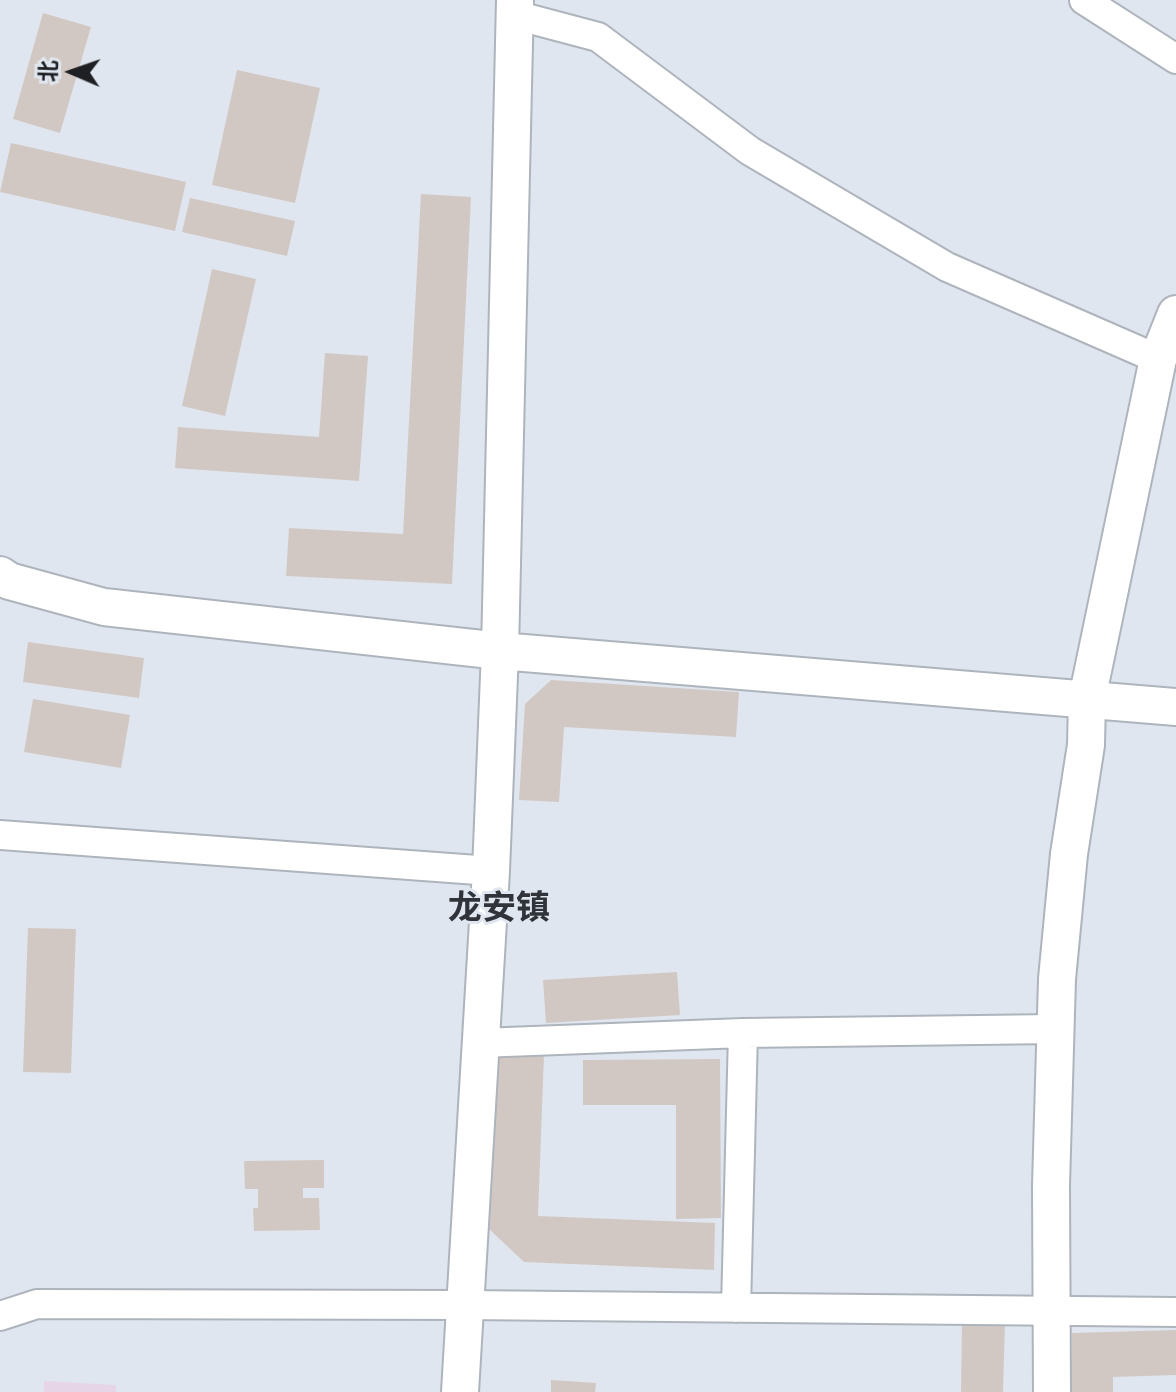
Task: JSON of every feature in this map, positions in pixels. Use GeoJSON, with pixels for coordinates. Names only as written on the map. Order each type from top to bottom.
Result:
{"type":"FeatureCollection","features":[{"type":"Feature","properties":{"kind":"street"},"geometry":{"type":"LineString","coordinates":[[1084,0],[1176,59]]}},
{"type":"Feature","properties":{"kind":"street"},"geometry":{"type":"LineString","coordinates":[[460,1392],[491,871],[500,651],[515,8],[598,37],[750,151],[947,267],[1158,359]]}},
{"type":"Feature","properties":{"kind":"street"},"geometry":{"type":"LineString","coordinates":[[1052,1392],[1051,1185],[1056,1029],[1069,854],[1086,745],[1087,699],[1158,359],[1176,314]]}},
{"type":"Feature","properties":{"kind":"street"},"geometry":{"type":"LineString","coordinates":[[0,575],[9,581],[104,607],[500,651],[1176,707]]}},
{"type":"Feature","properties":{"kind":"street"},"geometry":{"type":"LineString","coordinates":[[0,835],[491,871]]}},
{"type":"Feature","properties":{"kind":"street"},"geometry":{"type":"LineString","coordinates":[[480,1043],[743,1033],[1056,1029]]}},
{"type":"Feature","properties":{"kind":"street"},"geometry":{"type":"LineString","coordinates":[[736,1308],[743,1033]]}},
{"type":"Feature","properties":{"kind":"street"},"geometry":{"type":"LineString","coordinates":[[0,1316],[37,1304],[1176,1312]]}},
{"type":"Feature","properties":{"kind":"shaded area"},"geometry":{"type":"Polygon","coordinates":[[[44,1381],[116,1385],[116,1392],[44,1392],[44,1381]]]}},
{"type":"Feature","properties":{"kind":"building"},"geometry":{"type":"Polygon","coordinates":[[[43,13],[91,27],[60,133],[13,119],[43,13]]]}},
{"type":"Feature","properties":{"kind":"building"},"geometry":{"type":"Polygon","coordinates":[[[237,70],[320,88],[295,203],[212,185],[237,70]]]}},
{"type":"Feature","properties":{"kind":"building"},"geometry":{"type":"Polygon","coordinates":[[[11,143],[186,182],[175,231],[0,192],[11,143]]]}},
{"type":"Feature","properties":{"kind":"building"},"geometry":{"type":"Polygon","coordinates":[[[421,194],[471,197],[452,584],[286,576],[289,528],[403,534],[421,194]]]}},
{"type":"Feature","properties":{"kind":"building"},"geometry":{"type":"Polygon","coordinates":[[[190,198],[295,221],[287,256],[182,232],[190,198]]]}},
{"type":"Feature","properties":{"kind":"building"},"geometry":{"type":"Polygon","coordinates":[[[212,269],[256,279],[225,416],[182,406],[212,269]]]}},
{"type":"Feature","properties":{"kind":"building"},"geometry":{"type":"Polygon","coordinates":[[[325,353],[368,356],[359,481],[175,468],[178,427],[319,437],[325,353]]]}},
{"type":"Feature","properties":{"kind":"building"},"geometry":{"type":"Polygon","coordinates":[[[28,642],[144,658],[139,698],[23,682],[28,642]]]}},
{"type":"Feature","properties":{"kind":"building"},"geometry":{"type":"Polygon","coordinates":[[[551,680],[739,692],[736,737],[564,727],[559,802],[519,800],[525,704],[551,680]]]}},
{"type":"Feature","properties":{"kind":"building"},"geometry":{"type":"Polygon","coordinates":[[[33,699],[130,715],[121,768],[24,752],[33,699]]]}},
{"type":"Feature","properties":{"kind":"building"},"geometry":{"type":"Polygon","coordinates":[[[28,928],[76,929],[71,1073],[23,1072],[28,928]]]}},
{"type":"Feature","properties":{"kind":"building"},"geometry":{"type":"Polygon","coordinates":[[[677,972],[680,1015],[546,1023],[543,980],[677,972]]]}},
{"type":"Feature","properties":{"kind":"building"},"geometry":{"type":"Polygon","coordinates":[[[495,1053],[544,1055],[538,1216],[715,1223],[714,1270],[524,1262],[488,1228],[495,1053]]]}},
{"type":"Feature","properties":{"kind":"building"},"geometry":{"type":"Polygon","coordinates":[[[720,1059],[721,1218],[676,1219],[676,1105],[583,1105],[583,1060],[720,1059]]]}},
{"type":"Feature","properties":{"kind":"building"},"geometry":{"type":"Polygon","coordinates":[[[324,1160],[324,1188],[303,1188],[303,1198],[319,1198],[320,1230],[254,1231],[253,1208],[258,1208],[258,1189],[245,1189],[244,1161],[324,1160]]]}},
{"type":"Feature","properties":{"kind":"building"},"geometry":{"type":"Polygon","coordinates":[[[962,1321],[1005,1322],[1003,1392],[961,1392],[962,1321]]]}},
{"type":"Feature","properties":{"kind":"building"},"geometry":{"type":"Polygon","coordinates":[[[1176,1330],[1176,1375],[1113,1377],[1113,1392],[1071,1392],[1072,1333],[1176,1330]]]}},
{"type":"Feature","properties":{"kind":"building"},"geometry":{"type":"Polygon","coordinates":[[[551,1380],[596,1383],[595,1392],[551,1392],[551,1380]]]}},
{"type":"Feature","properties":{"kind":"district","name":"龙安镇"},"geometry":{"type":"Point","coordinates":[499,909]}}]}
